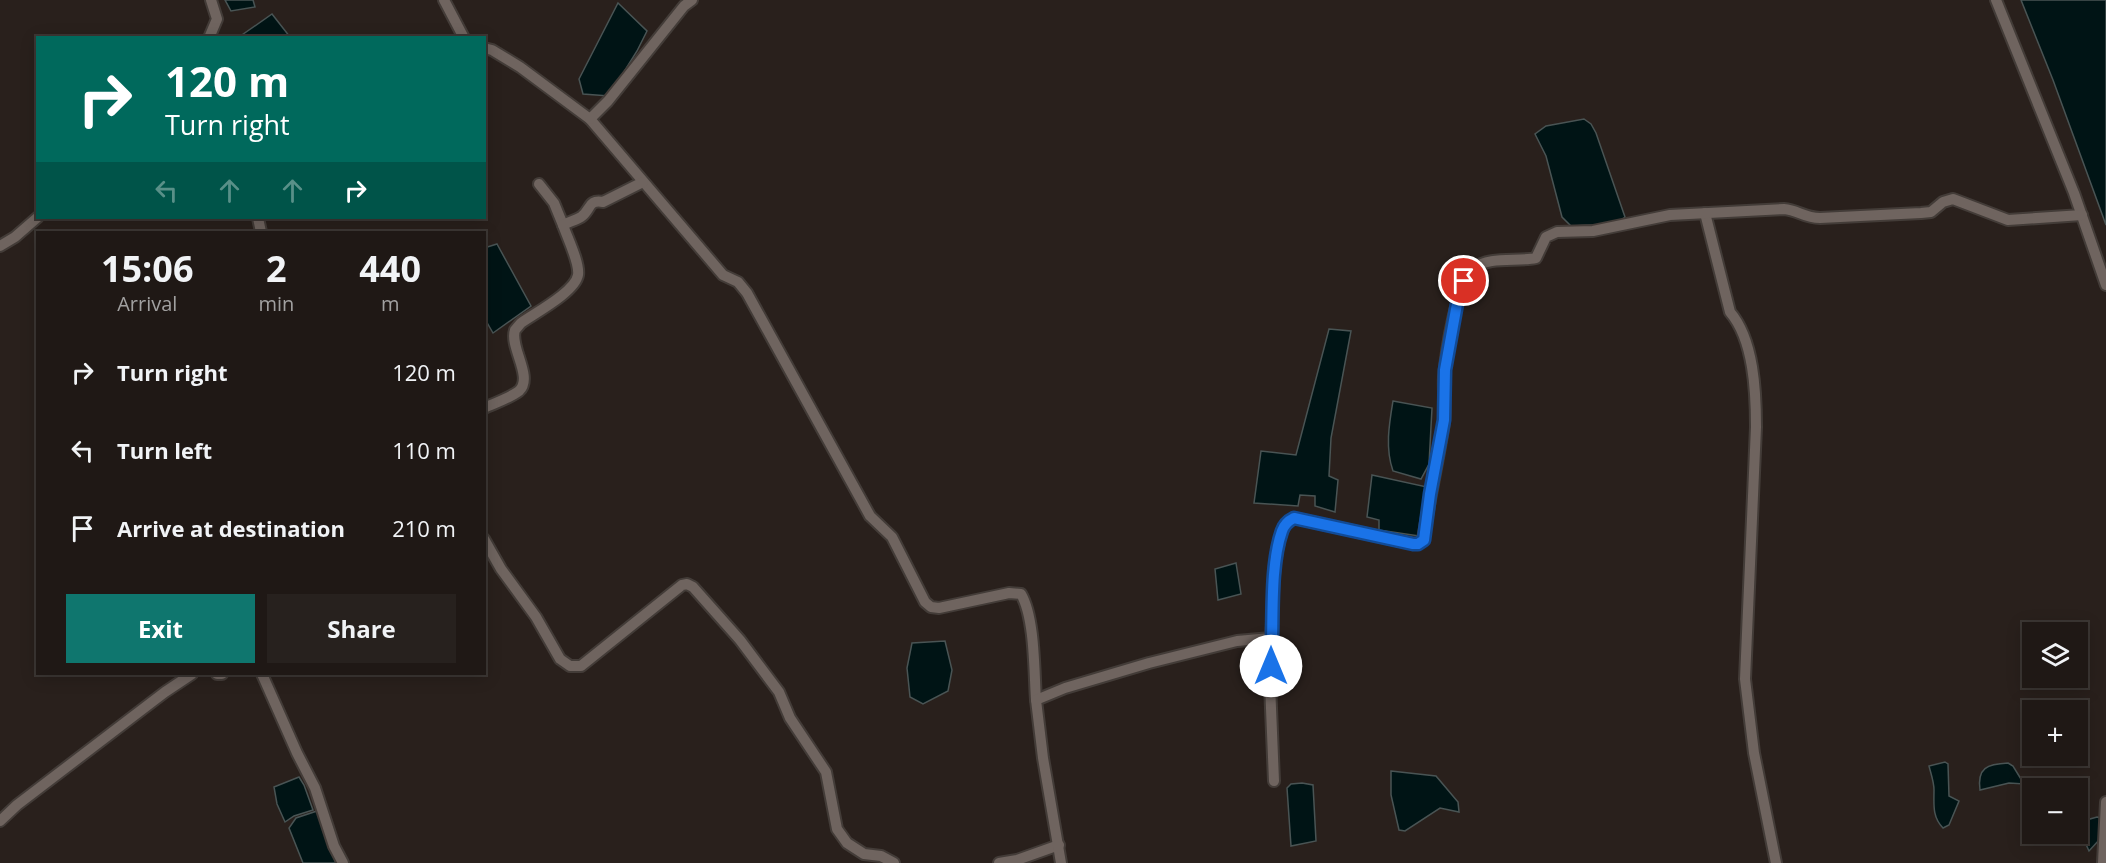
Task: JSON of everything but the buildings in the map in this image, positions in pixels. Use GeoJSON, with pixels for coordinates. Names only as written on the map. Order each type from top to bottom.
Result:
{"type":"FeatureCollection","features":[{"type":"Feature","properties":{"kind":"street"},"geometry":{"type":"LineString","coordinates":[[210,36],[217,19],[211,0]]}},
{"type":"Feature","properties":{"kind":"street"},"geometry":{"type":"LineString","coordinates":[[444,0],[463,36]]}},
{"type":"Feature","properties":{"kind":"street"},"geometry":{"type":"LineString","coordinates":[[590,119],[616,92],[684,6],[692,0]]}},
{"type":"Feature","properties":{"kind":"street"},"geometry":{"type":"LineString","coordinates":[[1996,0],[2082,215],[2106,285]]}},
{"type":"Feature","properties":{"kind":"street"},"geometry":{"type":"LineString","coordinates":[[486,48],[520,67],[590,119],[723,275],[738,282],[747,293],[870,516],[892,537],[925,602],[931,607],[939,608],[1009,593],[1021,594],[1026,602],[1034,656],[1042,758],[1061,863]]}},
{"type":"Feature","properties":{"kind":"street"},"geometry":{"type":"LineString","coordinates":[[563,225],[583,216],[591,203],[603,202],[643,182]]}},
{"type":"Feature","properties":{"kind":"street"},"geometry":{"type":"LineString","coordinates":[[486,407],[518,391],[524,384],[515,330],[521,323],[570,289],[578,276],[578,266],[554,203],[539,184]]}},
{"type":"Feature","properties":{"kind":"street"},"geometry":{"type":"LineString","coordinates":[[1274,781],[1270,684],[1273,648],[1271,638],[1274,579],[1282,531],[1287,522],[1294,518],[1413,544],[1424,540],[1444,420],[1445,370],[1459,293],[1470,272],[1476,266],[1492,262],[1536,258],[1546,237],[1557,232],[1593,231],[1670,215],[1784,209],[1797,211],[1806,218],[1921,213],[1931,212],[1943,202],[1953,199],[2008,220],[2082,215]]}},
{"type":"Feature","properties":{"kind":"street"},"geometry":{"type":"LineString","coordinates":[[1705,213],[1730,312],[1746,340],[1756,398],[1745,679],[1754,753],[1776,863]]}},
{"type":"Feature","properties":{"kind":"street"},"geometry":{"type":"LineString","coordinates":[[0,246],[15,237],[36,219]]}},
{"type":"Feature","properties":{"kind":"street"},"geometry":{"type":"LineString","coordinates":[[486,543],[501,569],[536,617],[560,659],[570,666],[581,666],[682,585],[687,584],[693,587],[740,640],[779,692],[790,718],[826,772],[837,829],[847,843],[864,854],[881,856],[894,863]]}},
{"type":"Feature","properties":{"kind":"street"},"geometry":{"type":"LineString","coordinates":[[1036,700],[1065,688],[1169,657],[1237,641],[1271,638]]}},
{"type":"Feature","properties":{"kind":"street"},"geometry":{"type":"LineString","coordinates":[[0,821],[17,805],[190,675]]}},
{"type":"Feature","properties":{"kind":"street"},"geometry":{"type":"LineString","coordinates":[[262,675],[315,788],[334,846],[343,863]]}},
{"type":"Feature","properties":{"kind":"street"},"geometry":{"type":"LineString","coordinates":[[2103,863],[2106,802]]}},
{"type":"Feature","properties":{"kind":"street"},"geometry":{"type":"LineString","coordinates":[[999,863],[1017,860],[1059,845]]}},
{"type":"Feature","properties":{"kind":"shaded area"},"geometry":{"type":"Polygon","coordinates":[[[225,0],[253,0],[255,7],[231,11],[225,0]]]}},
{"type":"Feature","properties":{"kind":"shaded area"},"geometry":{"type":"Polygon","coordinates":[[[2021,0],[2106,0],[2106,225],[2053,80],[2021,0]]]}},
{"type":"Feature","properties":{"kind":"shaded area"},"geometry":{"type":"Polygon","coordinates":[[[618,3],[647,31],[609,96],[583,94],[579,79],[618,3]]]}},
{"type":"Feature","properties":{"kind":"shaded area"},"geometry":{"type":"Polygon","coordinates":[[[272,14],[289,36],[240,36],[272,14]]]}},
{"type":"Feature","properties":{"kind":"shaded area"},"geometry":{"type":"Polygon","coordinates":[[[1584,119],[1591,124],[1596,133],[1625,217],[1616,224],[1571,226],[1562,217],[1546,156],[1535,134],[1546,126],[1584,119]]]}},
{"type":"Feature","properties":{"kind":"shaded area"},"geometry":{"type":"Polygon","coordinates":[[[497,244],[531,306],[493,333],[486,321],[486,247],[497,244]]]}},
{"type":"Feature","properties":{"kind":"shaded area"},"geometry":{"type":"Polygon","coordinates":[[[1329,329],[1351,331],[1331,438],[1329,476],[1338,480],[1335,512],[1315,506],[1315,496],[1300,495],[1298,506],[1254,503],[1261,451],[1296,455],[1329,329]]]}},
{"type":"Feature","properties":{"kind":"shaded area"},"geometry":{"type":"Polygon","coordinates":[[[1393,401],[1432,408],[1429,464],[1421,479],[1393,471],[1388,445],[1393,401]]]}},
{"type":"Feature","properties":{"kind":"shaded area"},"geometry":{"type":"Polygon","coordinates":[[[1372,475],[1427,487],[1419,536],[1379,530],[1379,520],[1367,517],[1372,475]]]}},
{"type":"Feature","properties":{"kind":"shaded area"},"geometry":{"type":"Polygon","coordinates":[[[1236,563],[1241,594],[1218,600],[1215,569],[1236,563]]]}},
{"type":"Feature","properties":{"kind":"shaded area"},"geometry":{"type":"Polygon","coordinates":[[[945,641],[952,670],[948,691],[923,704],[910,697],[907,668],[912,643],[945,641]]]}},
{"type":"Feature","properties":{"kind":"shaded area"},"geometry":{"type":"Polygon","coordinates":[[[1945,762],[1948,764],[1949,796],[1959,801],[1949,825],[1943,828],[1935,815],[1934,784],[1929,766],[1945,762]]]}},
{"type":"Feature","properties":{"kind":"shaded area"},"geometry":{"type":"Polygon","coordinates":[[[2008,763],[2013,766],[2022,784],[2009,783],[1980,790],[1982,772],[1994,765],[2008,763]]]}},
{"type":"Feature","properties":{"kind":"shaded area"},"geometry":{"type":"Polygon","coordinates":[[[1391,771],[1436,776],[1458,802],[1459,812],[1440,808],[1405,831],[1399,830],[1391,795],[1391,771]]]}},
{"type":"Feature","properties":{"kind":"shaded area"},"geometry":{"type":"Polygon","coordinates":[[[299,777],[313,810],[294,816],[285,822],[277,804],[274,787],[299,777]]]}},
{"type":"Feature","properties":{"kind":"shaded area"},"geometry":{"type":"Polygon","coordinates":[[[1291,784],[1313,785],[1316,841],[1291,846],[1287,788],[1291,784]]]}},
{"type":"Feature","properties":{"kind":"shaded area"},"geometry":{"type":"Polygon","coordinates":[[[317,811],[336,863],[303,863],[289,828],[296,818],[317,811]]]}},
{"type":"Feature","properties":{"kind":"shaded area"},"geometry":{"type":"Polygon","coordinates":[[[2101,818],[2100,839],[2089,851],[2086,844],[2088,844],[2088,820],[2101,818]]]}},
{"type":"Feature","properties":{"kind":"route"},"geometry":{"type":"LineString","coordinates":[[1271,666],[1274,579],[1282,531],[1287,522],[1294,518],[1413,544],[1424,540],[1444,420],[1445,370],[1459,293],[1464,281]]}}]}
